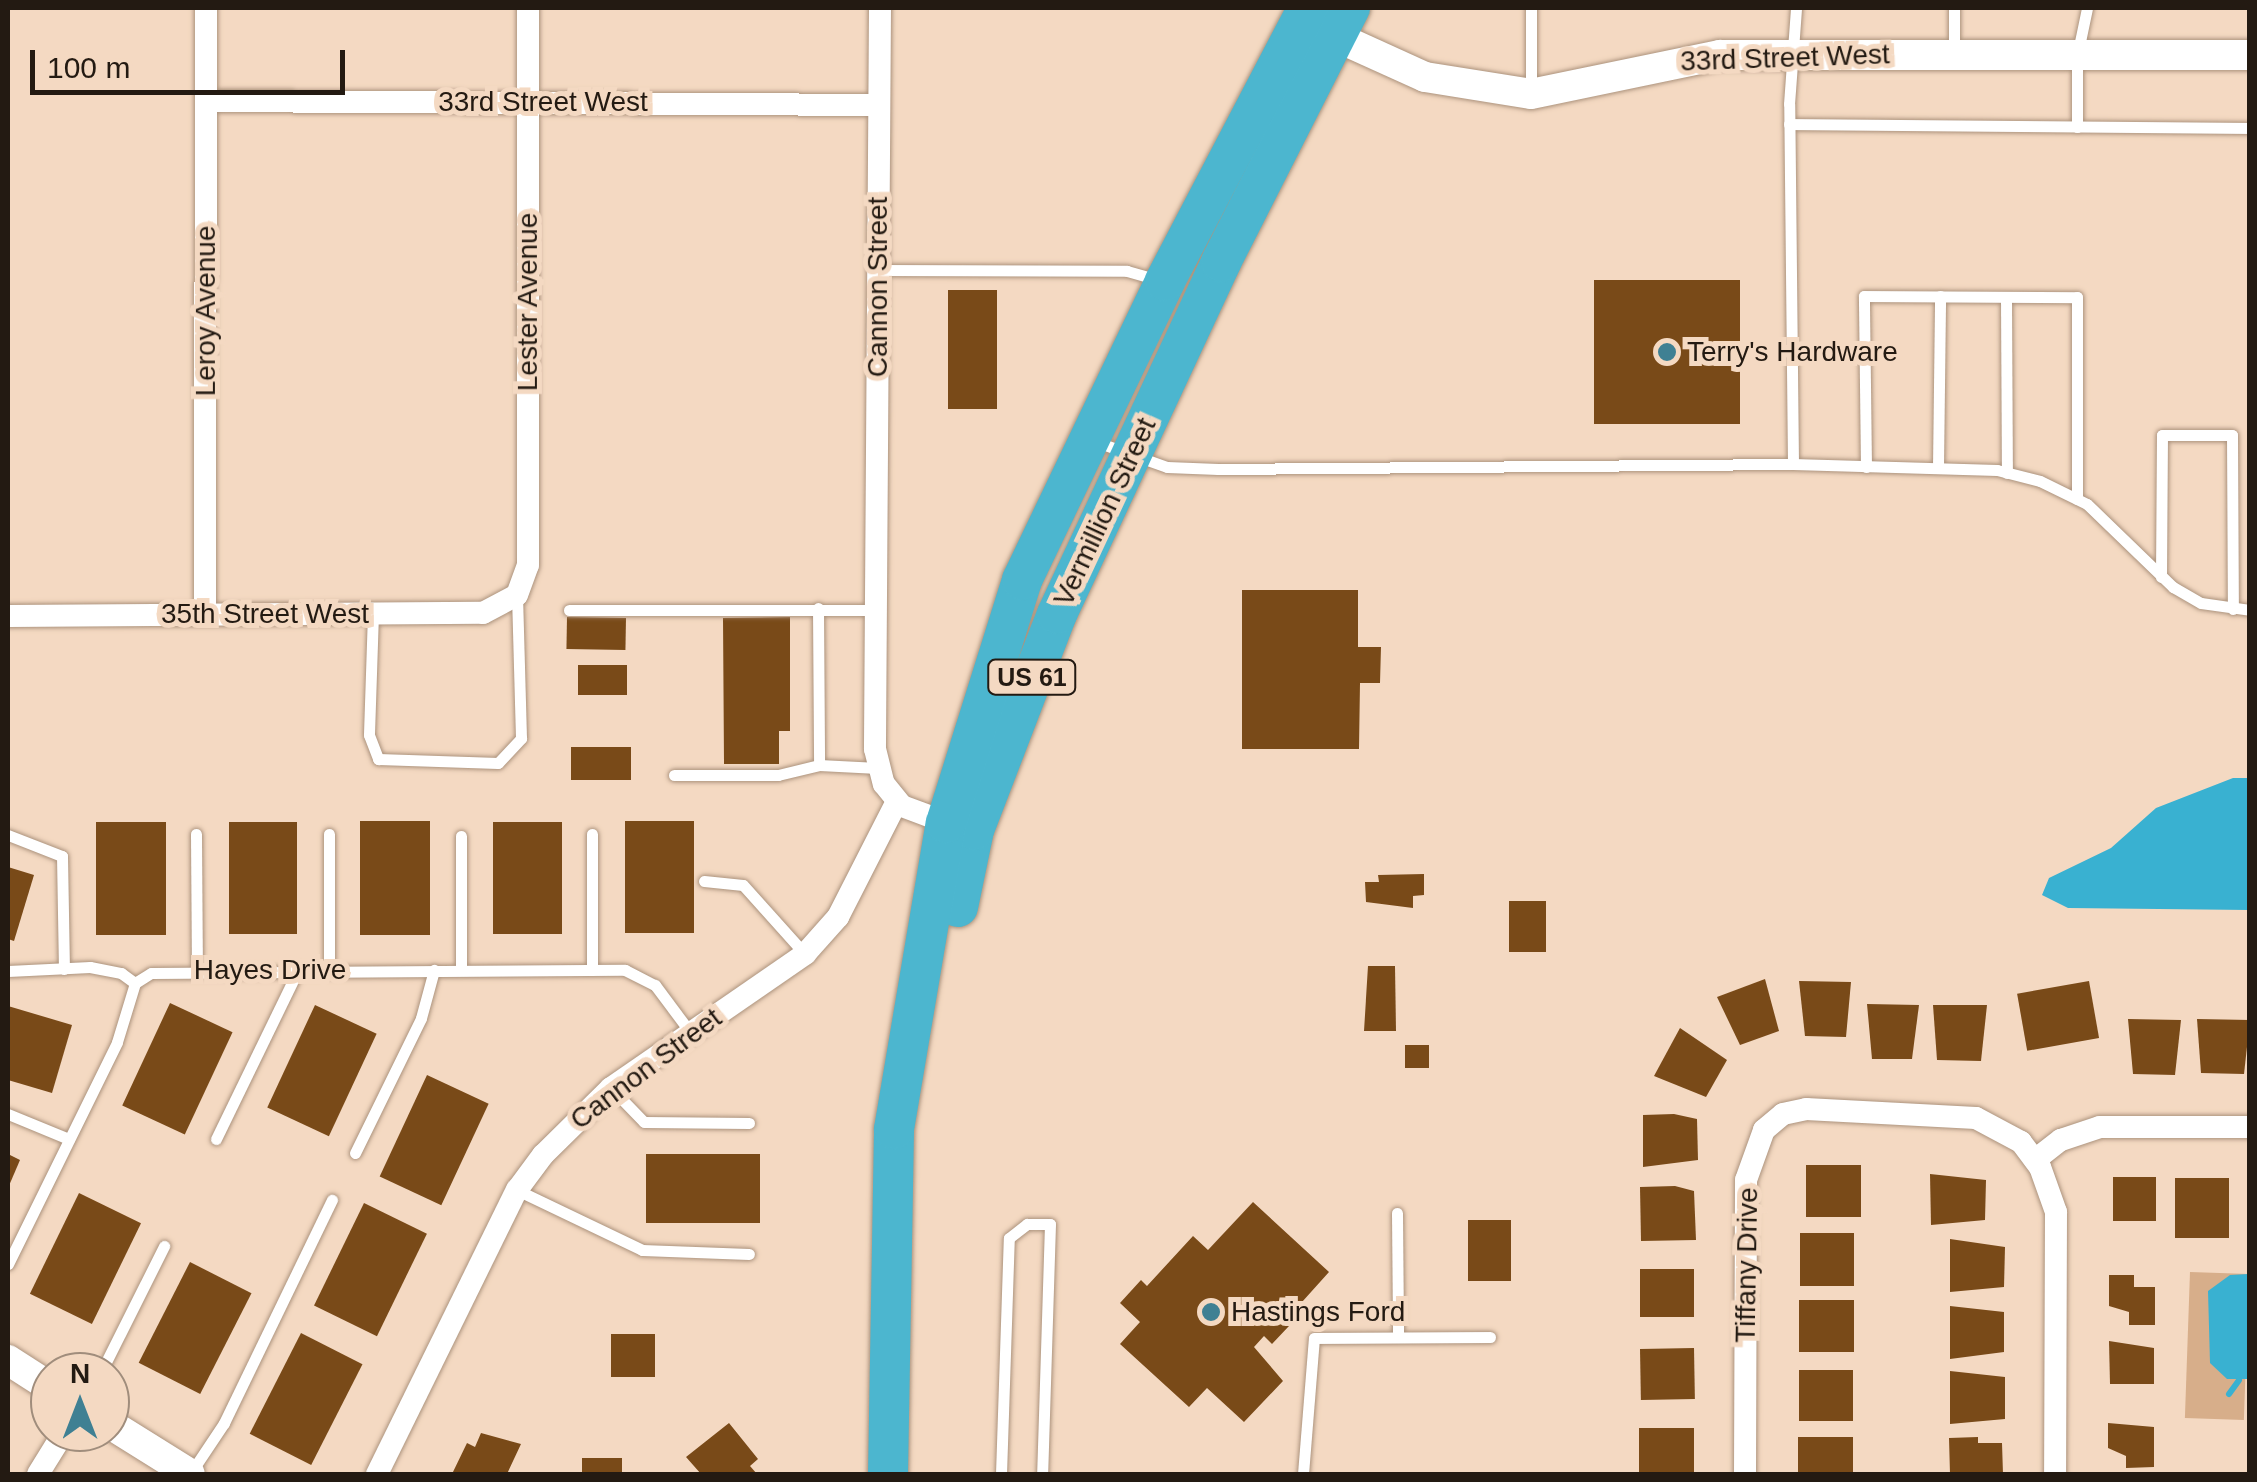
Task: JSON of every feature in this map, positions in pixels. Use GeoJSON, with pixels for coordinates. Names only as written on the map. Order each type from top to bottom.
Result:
{"type":"FeatureCollection","features":[{"type":"Feature","properties":{"kind":"highway","name":"Vermillion Street"},"geometry":{"type":"LineString","coordinates":[[888,1474],[888,1401],[960,826],[1022,580],[1165,282],[1323,18]]}},
{"type":"Feature","properties":{"kind":"highway","name":"Vermillion Street"},"geometry":{"type":"LineString","coordinates":[[960,826],[1131,456],[1323,18]]}},
{"type":"Feature","properties":{"kind":"street","name":"Leroy Avenue"},"geometry":{"type":"LineString","coordinates":[[205,614],[206,8]]}},
{"type":"Feature","properties":{"kind":"street","name":"Lester Avenue"},"geometry":{"type":"LineString","coordinates":[[517,595],[528,565],[528,8]]}},
{"type":"Feature","properties":{"kind":"street","name":"Cannon Street"},"geometry":{"type":"LineString","coordinates":[[377,1474],[517,1190],[580,1114],[611,1088],[805,954],[838,917],[897,801],[878,768],[880,8]]}},
{"type":"Feature","properties":{"kind":"street","name":"33rd Street West"},"geometry":{"type":"LineString","coordinates":[[1323,18],[1425,77],[1530,94],[1584,88],[1672,60],[1794,54],[2250,55]]}},
{"type":"Feature","properties":{"kind":"street","name":"33rd Street West"},"geometry":{"type":"LineString","coordinates":[[207,101],[880,105]]}},
{"type":"Feature","properties":{"kind":"street","name":"35th Street West"},"geometry":{"type":"LineString","coordinates":[[8,616],[484,613],[517,595]]}},
{"type":"Feature","properties":{"kind":"street"},"geometry":{"type":"LineString","coordinates":[[897,801],[960,826]]}},
{"type":"Feature","properties":{"kind":"street","name":"Tiffany Drive"},"geometry":{"type":"LineString","coordinates":[[1745,1474],[1746,1180],[1764,1130],[1783,1114],[1806,1109],[1944,1112],[2001,1130],[2035,1160],[2056,1212],[2055,1474]]}},
{"type":"Feature","properties":{"kind":"street"},"geometry":{"type":"LineString","coordinates":[[2035,1160],[2061,1140],[2100,1127],[2250,1126]]}},
{"type":"Feature","properties":{"kind":"street"},"geometry":{"type":"LineString","coordinates":[[8,1360],[30,1374]]}},
{"type":"Feature","properties":{"kind":"street"},"geometry":{"type":"LineString","coordinates":[[130,1436],[190,1474]]}},
{"type":"Feature","properties":{"kind":"street"},"geometry":{"type":"LineString","coordinates":[[38,1474],[52,1452]]}},
{"type":"Feature","properties":{"kind":"lane"},"geometry":{"type":"LineString","coordinates":[[1530,8],[1530,94]]}},
{"type":"Feature","properties":{"kind":"lane"},"geometry":{"type":"LineString","coordinates":[[1793,464],[1789,124],[1796,8]]}},
{"type":"Feature","properties":{"kind":"lane"},"geometry":{"type":"LineString","coordinates":[[1954,8],[1954,54]]}},
{"type":"Feature","properties":{"kind":"lane"},"geometry":{"type":"LineString","coordinates":[[2077,126],[2077,56],[2086,8]]}},
{"type":"Feature","properties":{"kind":"lane"},"geometry":{"type":"LineString","coordinates":[[1789,124],[2248,128]]}},
{"type":"Feature","properties":{"kind":"lane"},"geometry":{"type":"LineString","coordinates":[[878,270],[1127,271],[1165,282]]}},
{"type":"Feature","properties":{"kind":"lane"},"geometry":{"type":"LineString","coordinates":[[1866,466],[1864,296],[2076,297],[2077,499]]}},
{"type":"Feature","properties":{"kind":"lane"},"geometry":{"type":"LineString","coordinates":[[1938,468],[1940,296]]}},
{"type":"Feature","properties":{"kind":"lane"},"geometry":{"type":"LineString","coordinates":[[2006,297],[2007,472]]}},
{"type":"Feature","properties":{"kind":"lane"},"geometry":{"type":"LineString","coordinates":[[2161,577],[2162,435],[2232,435],[2233,608]]}},
{"type":"Feature","properties":{"kind":"lane"},"geometry":{"type":"LineString","coordinates":[[1089,440],[1167,467],[1218,469],[1793,464],[2007,472],[2077,499],[2161,577],[2201,603],[2250,610]]}},
{"type":"Feature","properties":{"kind":"lane"},"geometry":{"type":"LineString","coordinates":[[374,614],[369,734],[378,758],[498,763],[522,738],[517,595]]}},
{"type":"Feature","properties":{"kind":"lane"},"geometry":{"type":"LineString","coordinates":[[818,608],[819,765]]}},
{"type":"Feature","properties":{"kind":"lane"},"geometry":{"type":"LineString","coordinates":[[569,610],[876,610]]}},
{"type":"Feature","properties":{"kind":"lane"},"geometry":{"type":"LineString","coordinates":[[674,775],[778,775],[819,765],[878,768]]}},
{"type":"Feature","properties":{"kind":"lane"},"geometry":{"type":"LineString","coordinates":[[196,834],[197,970]]}},
{"type":"Feature","properties":{"kind":"lane"},"geometry":{"type":"LineString","coordinates":[[329,834],[329,970]]}},
{"type":"Feature","properties":{"kind":"lane"},"geometry":{"type":"LineString","coordinates":[[592,834],[592,970]]}},
{"type":"Feature","properties":{"kind":"lane"},"geometry":{"type":"LineString","coordinates":[[8,836],[62,856],[64,968]]}},
{"type":"Feature","properties":{"kind":"lane"},"geometry":{"type":"LineString","coordinates":[[461,836],[461,970]]}},
{"type":"Feature","properties":{"kind":"lane"},"geometry":{"type":"LineString","coordinates":[[704,881],[742,885],[805,954]]}},
{"type":"Feature","properties":{"kind":"lane"},"geometry":{"type":"LineString","coordinates":[[8,971],[64,968],[121,973],[136,983],[117,1042],[8,1264]]}},
{"type":"Feature","properties":{"kind":"lane","name":"Hayes Drive"},"geometry":{"type":"LineString","coordinates":[[136,983],[151,973],[197,970],[592,970],[639,974],[690,1032]]}},
{"type":"Feature","properties":{"kind":"lane"},"geometry":{"type":"LineString","coordinates":[[216,1139],[298,970]]}},
{"type":"Feature","properties":{"kind":"lane"},"geometry":{"type":"LineString","coordinates":[[355,1154],[421,1018],[434,970]]}},
{"type":"Feature","properties":{"kind":"lane"},"geometry":{"type":"LineString","coordinates":[[611,1088],[644,1122],[749,1124]]}},
{"type":"Feature","properties":{"kind":"lane"},"geometry":{"type":"LineString","coordinates":[[8,1114],[69,1139]]}},
{"type":"Feature","properties":{"kind":"lane"},"geometry":{"type":"LineString","coordinates":[[517,1190],[642,1250],[749,1254]]}},
{"type":"Feature","properties":{"kind":"lane"},"geometry":{"type":"LineString","coordinates":[[190,1474],[224,1423],[332,1200]]}},
{"type":"Feature","properties":{"kind":"lane"},"geometry":{"type":"LineString","coordinates":[[1398,1213],[1398,1336]]}},
{"type":"Feature","properties":{"kind":"lane"},"geometry":{"type":"LineString","coordinates":[[1001,1474],[1009,1238],[1027,1224],[1050,1224],[1042,1474]]}},
{"type":"Feature","properties":{"kind":"lane"},"geometry":{"type":"LineString","coordinates":[[111,1352],[164,1246]]}},
{"type":"Feature","properties":{"kind":"lane"},"geometry":{"type":"LineString","coordinates":[[1303,1474],[1314,1338],[1490,1336]]}},
{"type":"Feature","properties":{"kind":"shaded area"},"geometry":{"type":"Polygon","coordinates":[[[2190,1272],[2249,1274],[2244,1420],[2185,1418],[2190,1272]]]}},
{"type":"Feature","properties":{"kind":"water"},"geometry":{"type":"Polygon","coordinates":[[[2233,778],[2249,778],[2249,910],[2068,908],[2042,895],[2049,878],[2111,848],[2156,808],[2233,778]]]}},
{"type":"Feature","properties":{"kind":"water"},"geometry":{"type":"Polygon","coordinates":[[[2249,1274],[2249,1379],[2227,1379],[2210,1363],[2208,1291],[2230,1275],[2249,1274]]]}},
{"type":"Feature","properties":{"kind":"building","name":"Terry's Hardware"},"geometry":{"type":"Polygon","coordinates":[[[1594,280],[1740,280],[1740,424],[1594,424],[1594,280]]]}},
{"type":"Feature","properties":{"kind":"building"},"geometry":{"type":"Polygon","coordinates":[[[948,290],[997,290],[997,409],[948,409],[948,290]]]}},
{"type":"Feature","properties":{"kind":"building"},"geometry":{"type":"Polygon","coordinates":[[[1242,590],[1358,590],[1358,647],[1381,647],[1380,683],[1360,683],[1359,749],[1242,749],[1242,590]]]}},
{"type":"Feature","properties":{"kind":"building"},"geometry":{"type":"Polygon","coordinates":[[[567,617],[626,618],[625,650],[566,649],[567,617]]]}},
{"type":"Feature","properties":{"kind":"building"},"geometry":{"type":"Polygon","coordinates":[[[790,617],[790,731],[779,731],[779,764],[724,764],[723,618],[790,617]]]}},
{"type":"Feature","properties":{"kind":"building"},"geometry":{"type":"Polygon","coordinates":[[[578,665],[627,665],[627,695],[578,695],[578,665]]]}},
{"type":"Feature","properties":{"kind":"building"},"geometry":{"type":"Polygon","coordinates":[[[571,747],[631,747],[631,780],[571,780],[571,747]]]}},
{"type":"Feature","properties":{"kind":"building"},"geometry":{"type":"Polygon","coordinates":[[[360,821],[430,821],[430,935],[360,935],[360,821]]]}},
{"type":"Feature","properties":{"kind":"building"},"geometry":{"type":"Polygon","coordinates":[[[625,821],[694,821],[694,933],[625,933],[625,821]]]}},
{"type":"Feature","properties":{"kind":"building"},"geometry":{"type":"Polygon","coordinates":[[[96,822],[166,822],[166,935],[96,935],[96,822]]]}},
{"type":"Feature","properties":{"kind":"building"},"geometry":{"type":"Polygon","coordinates":[[[229,822],[297,822],[297,934],[229,934],[229,822]]]}},
{"type":"Feature","properties":{"kind":"building"},"geometry":{"type":"Polygon","coordinates":[[[493,822],[562,822],[562,934],[493,934],[493,822]]]}},
{"type":"Feature","properties":{"kind":"building"},"geometry":{"type":"Polygon","coordinates":[[[8,867],[34,875],[14,941],[8,939],[8,867]]]}},
{"type":"Feature","properties":{"kind":"building"},"geometry":{"type":"Polygon","coordinates":[[[1424,874],[1424,895],[1413,896],[1413,908],[1366,902],[1365,882],[1379,882],[1378,875],[1424,874]]]}},
{"type":"Feature","properties":{"kind":"building"},"geometry":{"type":"Polygon","coordinates":[[[1509,901],[1546,901],[1546,952],[1509,952],[1509,901]]]}},
{"type":"Feature","properties":{"kind":"building"},"geometry":{"type":"Polygon","coordinates":[[[1368,966],[1395,966],[1396,1031],[1364,1031],[1368,966]]]}},
{"type":"Feature","properties":{"kind":"building"},"geometry":{"type":"Polygon","coordinates":[[[1765,979],[1779,1031],[1740,1045],[1717,997],[1765,979]]]}},
{"type":"Feature","properties":{"kind":"building"},"geometry":{"type":"Polygon","coordinates":[[[1799,981],[1851,982],[1846,1037],[1805,1036],[1799,981]]]}},
{"type":"Feature","properties":{"kind":"building"},"geometry":{"type":"Polygon","coordinates":[[[2089,981],[2099,1038],[2027,1051],[2017,994],[2089,981]]]}},
{"type":"Feature","properties":{"kind":"building"},"geometry":{"type":"Polygon","coordinates":[[[170,1003],[233,1032],[185,1135],[122,1105],[170,1003]]]}},
{"type":"Feature","properties":{"kind":"building"},"geometry":{"type":"Polygon","coordinates":[[[1867,1004],[1919,1005],[1912,1059],[1872,1059],[1867,1004]]]}},
{"type":"Feature","properties":{"kind":"building"},"geometry":{"type":"Polygon","coordinates":[[[315,1005],[377,1034],[329,1136],[267,1107],[315,1005]]]}},
{"type":"Feature","properties":{"kind":"building"},"geometry":{"type":"Polygon","coordinates":[[[1933,1005],[1987,1005],[1981,1061],[1937,1060],[1933,1005]]]}},
{"type":"Feature","properties":{"kind":"building"},"geometry":{"type":"Polygon","coordinates":[[[8,1006],[72,1025],[52,1093],[8,1080],[8,1006]]]}},
{"type":"Feature","properties":{"kind":"building"},"geometry":{"type":"Polygon","coordinates":[[[2128,1019],[2181,1020],[2175,1075],[2133,1074],[2128,1019]]]}},
{"type":"Feature","properties":{"kind":"building"},"geometry":{"type":"Polygon","coordinates":[[[2197,1019],[2250,1020],[2244,1074],[2201,1073],[2197,1019]]]}},
{"type":"Feature","properties":{"kind":"building"},"geometry":{"type":"Polygon","coordinates":[[[1680,1028],[1727,1060],[1706,1097],[1654,1076],[1680,1028]]]}},
{"type":"Feature","properties":{"kind":"building"},"geometry":{"type":"Polygon","coordinates":[[[1405,1045],[1429,1045],[1429,1068],[1405,1068],[1405,1045]]]}},
{"type":"Feature","properties":{"kind":"building"},"geometry":{"type":"Polygon","coordinates":[[[427,1075],[489,1104],[441,1205],[380,1177],[427,1075]]]}},
{"type":"Feature","properties":{"kind":"building"},"geometry":{"type":"Polygon","coordinates":[[[1674,1114],[1697,1119],[1698,1160],[1643,1167],[1643,1115],[1674,1114]]]}},
{"type":"Feature","properties":{"kind":"building"},"geometry":{"type":"Polygon","coordinates":[[[8,1154],[20,1160],[8,1188],[8,1154]]]}},
{"type":"Feature","properties":{"kind":"building"},"geometry":{"type":"Polygon","coordinates":[[[646,1154],[760,1154],[760,1223],[646,1223],[646,1154]]]}},
{"type":"Feature","properties":{"kind":"building"},"geometry":{"type":"Polygon","coordinates":[[[1806,1165],[1861,1165],[1861,1217],[1806,1217],[1806,1165]]]}},
{"type":"Feature","properties":{"kind":"building"},"geometry":{"type":"Polygon","coordinates":[[[1930,1174],[1986,1180],[1985,1220],[1931,1225],[1930,1174]]]}},
{"type":"Feature","properties":{"kind":"building"},"geometry":{"type":"Polygon","coordinates":[[[2113,1177],[2156,1177],[2156,1221],[2113,1221],[2113,1177]]]}},
{"type":"Feature","properties":{"kind":"building"},"geometry":{"type":"Polygon","coordinates":[[[2175,1178],[2229,1178],[2229,1238],[2175,1238],[2175,1178]]]}},
{"type":"Feature","properties":{"kind":"building"},"geometry":{"type":"Polygon","coordinates":[[[1675,1186],[1694,1191],[1696,1240],[1641,1241],[1640,1187],[1675,1186]]]}},
{"type":"Feature","properties":{"kind":"building"},"geometry":{"type":"Polygon","coordinates":[[[79,1193],[141,1223],[92,1324],[30,1294],[79,1193]]]}},
{"type":"Feature","properties":{"kind":"building","name":"Hastings Ford"},"geometry":{"type":"Polygon","coordinates":[[[1253,1202],[1329,1272],[1284,1322],[1289,1326],[1272,1344],[1264,1336],[1254,1347],[1283,1381],[1244,1422],[1207,1388],[1189,1407],[1120,1344],[1140,1322],[1120,1303],[1141,1280],[1147,1286],[1193,1236],[1208,1250],[1253,1202]]]}},
{"type":"Feature","properties":{"kind":"building"},"geometry":{"type":"Polygon","coordinates":[[[364,1203],[427,1234],[377,1336],[314,1305],[364,1203]]]}},
{"type":"Feature","properties":{"kind":"building"},"geometry":{"type":"Polygon","coordinates":[[[1468,1220],[1511,1220],[1511,1281],[1468,1281],[1468,1220]]]}},
{"type":"Feature","properties":{"kind":"building"},"geometry":{"type":"Polygon","coordinates":[[[1800,1233],[1854,1233],[1854,1286],[1800,1286],[1800,1233]]]}},
{"type":"Feature","properties":{"kind":"building"},"geometry":{"type":"Polygon","coordinates":[[[1950,1239],[2005,1247],[2004,1287],[1950,1292],[1950,1239]]]}},
{"type":"Feature","properties":{"kind":"building"},"geometry":{"type":"Polygon","coordinates":[[[190,1262],[251,1293],[200,1394],[139,1363],[190,1262]]]}},
{"type":"Feature","properties":{"kind":"building"},"geometry":{"type":"Polygon","coordinates":[[[1640,1269],[1694,1269],[1694,1317],[1640,1317],[1640,1269]]]}},
{"type":"Feature","properties":{"kind":"building"},"geometry":{"type":"Polygon","coordinates":[[[2109,1275],[2134,1275],[2134,1287],[2155,1287],[2155,1325],[2129,1325],[2129,1312],[2109,1306],[2109,1275]]]}},
{"type":"Feature","properties":{"kind":"building"},"geometry":{"type":"Polygon","coordinates":[[[1799,1300],[1854,1300],[1854,1352],[1799,1352],[1799,1300]]]}},
{"type":"Feature","properties":{"kind":"building"},"geometry":{"type":"Polygon","coordinates":[[[1950,1306],[2004,1312],[2004,1352],[1950,1359],[1950,1306]]]}},
{"type":"Feature","properties":{"kind":"building"},"geometry":{"type":"Polygon","coordinates":[[[301,1333],[362,1364],[311,1465],[250,1434],[301,1333]]]}},
{"type":"Feature","properties":{"kind":"building"},"geometry":{"type":"Polygon","coordinates":[[[611,1334],[655,1334],[655,1377],[611,1377],[611,1334]]]}},
{"type":"Feature","properties":{"kind":"building"},"geometry":{"type":"Polygon","coordinates":[[[2109,1341],[2154,1348],[2154,1384],[2110,1384],[2109,1341]]]}},
{"type":"Feature","properties":{"kind":"building"},"geometry":{"type":"Polygon","coordinates":[[[1694,1348],[1695,1399],[1641,1400],[1640,1349],[1694,1348]]]}},
{"type":"Feature","properties":{"kind":"building"},"geometry":{"type":"Polygon","coordinates":[[[1799,1370],[1853,1370],[1853,1421],[1799,1421],[1799,1370]]]}},
{"type":"Feature","properties":{"kind":"building"},"geometry":{"type":"Polygon","coordinates":[[[1950,1371],[2005,1377],[2005,1419],[1950,1424],[1950,1371]]]}},
{"type":"Feature","properties":{"kind":"building"},"geometry":{"type":"Polygon","coordinates":[[[729,1423],[758,1459],[750,1466],[757,1474],[701,1474],[686,1457],[729,1423]]]}},
{"type":"Feature","properties":{"kind":"building"},"geometry":{"type":"Polygon","coordinates":[[[2108,1423],[2154,1427],[2154,1467],[2126,1468],[2126,1456],[2108,1448],[2108,1423]]]}},
{"type":"Feature","properties":{"kind":"building"},"geometry":{"type":"Polygon","coordinates":[[[1639,1428],[1694,1428],[1694,1474],[1639,1474],[1639,1428]]]}},
{"type":"Feature","properties":{"kind":"building"},"geometry":{"type":"Polygon","coordinates":[[[481,1433],[521,1444],[507,1474],[452,1474],[467,1443],[475,1447],[481,1433]]]}},
{"type":"Feature","properties":{"kind":"building"},"geometry":{"type":"Polygon","coordinates":[[[1798,1437],[1853,1437],[1853,1474],[1798,1474],[1798,1437]]]}},
{"type":"Feature","properties":{"kind":"building"},"geometry":{"type":"Polygon","coordinates":[[[1978,1437],[1978,1443],[2002,1443],[2003,1474],[1950,1474],[1949,1438],[1978,1437]]]}},
{"type":"Feature","properties":{"kind":"building"},"geometry":{"type":"Polygon","coordinates":[[[582,1458],[622,1458],[622,1474],[582,1474],[582,1458]]]}},
{"type":"Feature","properties":{"kind":"waterway"},"geometry":{"type":"LineString","coordinates":[[2229,1394],[2239,1380]]}},
{"type":"Feature","properties":{"kind":"place","name":"Terry's Hardware"},"geometry":{"type":"Point","coordinates":[1667,352]}},
{"type":"Feature","properties":{"kind":"place","name":"Hastings Ford"},"geometry":{"type":"Point","coordinates":[1211,1312]}}]}
